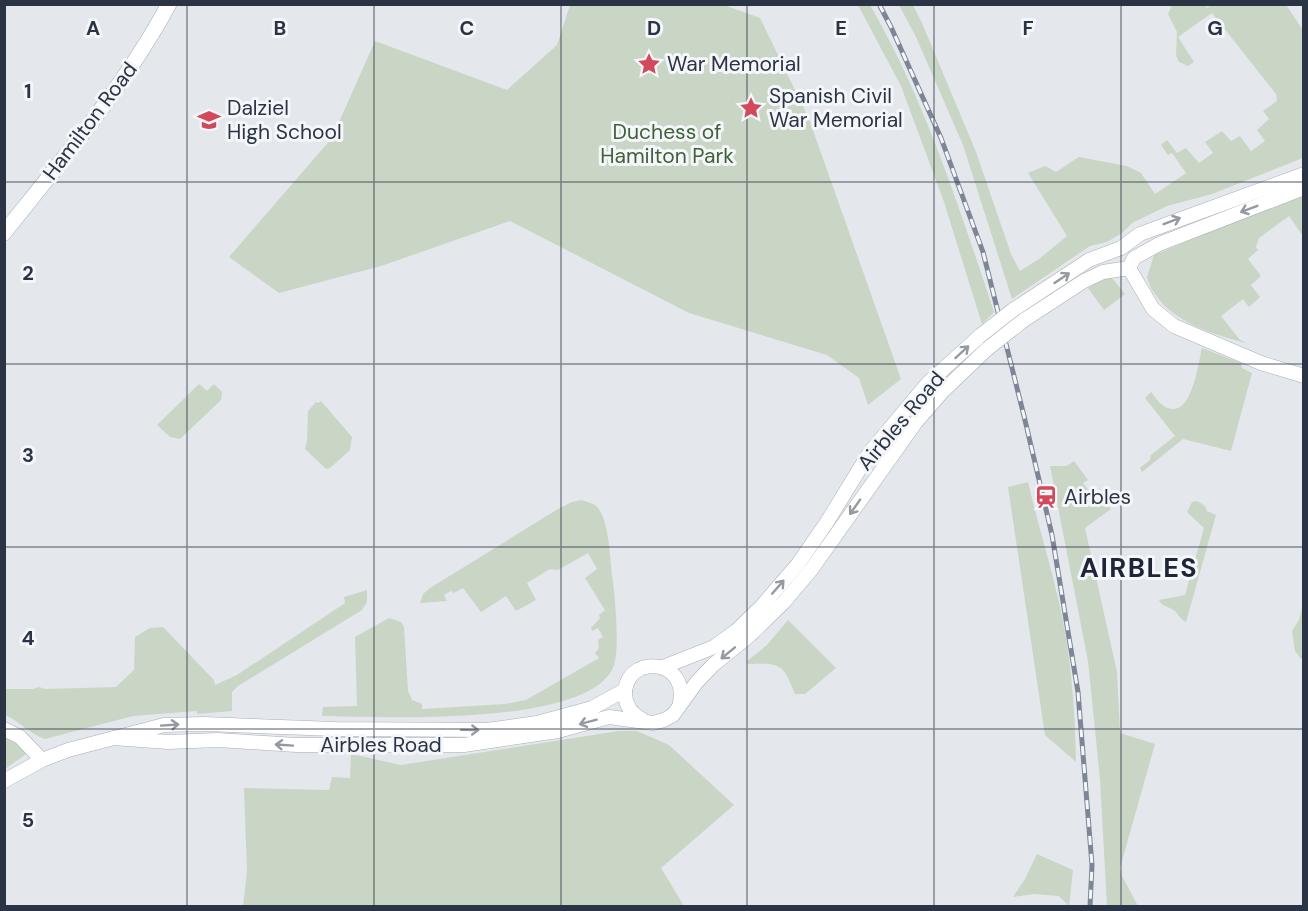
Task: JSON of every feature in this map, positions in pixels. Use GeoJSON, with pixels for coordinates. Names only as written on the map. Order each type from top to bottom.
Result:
{"type":"FeatureCollection","features":[{"type":"Feature","properties":{"kind":"main road","name":"Hamilton Road"},"geometry":{"type":"LineString","coordinates":[[4,233],[106,102],[138,55],[168,4]]}},
{"type":"Feature","properties":{"kind":"main road","name":"Airbles Road"},"geometry":{"type":"LineString","coordinates":[[113,738],[168,742],[218,740],[296,745],[464,745],[558,731],[609,717],[653,723],[664,720],[673,715],[680,703],[713,665],[750,635],[784,602],[811,570],[916,422],[943,391],[987,349],[1018,315],[1089,260],[1118,249],[1140,234],[1304,174]]}},
{"type":"Feature","properties":{"kind":"main road","name":"Airbles Road"},"geometry":{"type":"LineString","coordinates":[[4,781],[42,760],[68,750],[164,725],[488,730],[537,723],[592,708],[625,690],[631,677],[639,669],[653,665],[663,667],[714,647],[736,631],[761,607],[798,564],[870,452],[928,383],[981,335],[1084,281],[1103,272],[1127,265],[1159,244],[1304,188]]}},
{"type":"Feature","properties":{"kind":"main road"},"geometry":{"type":"LineString","coordinates":[[1127,265],[1116,268],[1111,256],[1118,249],[1130,250],[1127,265],[1153,309],[1174,326],[1261,363],[1304,376]]}},
{"type":"Feature","properties":{"kind":"main road"},"geometry":{"type":"LineString","coordinates":[[663,667],[674,674],[679,681],[682,694],[680,703]]}},
{"type":"Feature","properties":{"kind":"main road"},"geometry":{"type":"LineString","coordinates":[[625,690],[629,709],[636,717],[645,721]]}},
{"type":"Feature","properties":{"kind":"main road"},"geometry":{"type":"LineString","coordinates":[[4,729],[20,737],[42,760]]}},
{"type":"Feature","properties":{"kind":"green space"},"geometry":{"type":"Polygon","coordinates":[[[1204,4],[1207,8],[1212,4],[1286,5],[1303,30],[1303,158],[1212,194],[1167,206],[1132,223],[1122,233],[1107,242],[1090,246],[1012,299],[963,145],[916,37],[899,5],[913,5],[922,23],[976,152],[1011,254],[1020,271],[1067,236],[1028,173],[1045,166],[1056,172],[1079,157],[1127,166],[1141,173],[1155,194],[1186,173],[1172,153],[1168,155],[1161,145],[1167,140],[1177,153],[1186,148],[1199,163],[1213,153],[1205,142],[1222,131],[1231,141],[1240,136],[1251,151],[1265,141],[1257,130],[1269,119],[1263,111],[1277,101],[1276,94],[1212,13],[1178,37],[1194,62],[1188,66],[1179,62],[1176,56],[1177,32],[1168,14],[1172,5],[1204,4]]]}},
{"type":"Feature","properties":{"kind":"green space","name":"Duchess of Hamilton Park"},"geometry":{"type":"Polygon","coordinates":[[[570,5],[724,5],[760,18],[809,119],[901,379],[868,405],[859,378],[827,355],[689,313],[510,221],[381,266],[279,293],[229,257],[332,138],[375,41],[507,90],[557,45],[570,5]]]}},
{"type":"Feature","properties":{"kind":"green space"},"geometry":{"type":"Polygon","coordinates":[[[858,5],[870,5],[890,41],[940,155],[994,312],[982,324],[944,202],[901,86],[858,5]]]}},
{"type":"Feature","properties":{"kind":"green space"},"geometry":{"type":"Polygon","coordinates":[[[1303,193],[1303,236],[1289,216],[1259,238],[1256,247],[1258,250],[1248,259],[1261,276],[1251,285],[1260,297],[1249,307],[1243,299],[1221,316],[1240,340],[1249,344],[1210,332],[1185,321],[1163,304],[1152,290],[1147,277],[1154,255],[1303,193]]]}},
{"type":"Feature","properties":{"kind":"green space"},"geometry":{"type":"Polygon","coordinates":[[[1103,277],[1111,277],[1125,294],[1104,310],[1088,288],[1103,277]]]}},
{"type":"Feature","properties":{"kind":"green space"},"geometry":{"type":"Polygon","coordinates":[[[1202,348],[1241,363],[1242,368],[1252,373],[1231,451],[1183,439],[1142,472],[1140,468],[1150,460],[1151,455],[1175,436],[1145,398],[1151,392],[1165,407],[1176,409],[1183,405],[1196,376],[1202,348]]]}},
{"type":"Feature","properties":{"kind":"green space"},"geometry":{"type":"Polygon","coordinates":[[[199,384],[207,391],[214,384],[222,392],[221,400],[180,439],[170,437],[157,425],[199,384]]]}},
{"type":"Feature","properties":{"kind":"green space"},"geometry":{"type":"Polygon","coordinates":[[[321,401],[352,437],[350,450],[326,469],[305,449],[308,411],[316,402],[321,401]]]}},
{"type":"Feature","properties":{"kind":"green space"},"geometry":{"type":"Polygon","coordinates":[[[1074,461],[1088,480],[1083,483],[1099,505],[1105,501],[1111,509],[1085,528],[1117,672],[1120,733],[1155,744],[1120,868],[1138,906],[1107,906],[1100,779],[1088,661],[1050,466],[1067,466],[1074,461]]]}},
{"type":"Feature","properties":{"kind":"green space"},"geometry":{"type":"Polygon","coordinates":[[[1028,482],[1066,639],[1073,700],[1076,762],[1045,735],[1008,487],[1028,482]]]}},
{"type":"Feature","properties":{"kind":"green space"},"geometry":{"type":"Polygon","coordinates":[[[582,500],[595,505],[600,510],[606,527],[616,610],[615,662],[612,670],[593,688],[562,701],[522,710],[478,715],[322,716],[323,707],[357,706],[355,637],[389,618],[401,622],[404,627],[408,691],[412,700],[422,704],[422,709],[505,704],[526,700],[599,658],[595,653],[599,648],[598,640],[603,637],[598,628],[592,631],[591,628],[605,610],[585,578],[597,569],[588,553],[558,570],[550,569],[527,583],[536,600],[516,611],[506,596],[481,612],[463,588],[444,595],[447,601],[420,603],[423,594],[430,588],[558,509],[582,500]]]}},
{"type":"Feature","properties":{"kind":"green space"},"geometry":{"type":"Polygon","coordinates":[[[1197,501],[1205,506],[1207,511],[1216,515],[1186,622],[1159,600],[1185,595],[1204,528],[1187,512],[1192,502],[1197,501]]]}},
{"type":"Feature","properties":{"kind":"green space"},"geometry":{"type":"Polygon","coordinates":[[[367,590],[367,602],[362,610],[238,686],[232,692],[232,711],[133,716],[45,739],[5,715],[5,689],[116,687],[134,670],[135,637],[150,628],[163,627],[214,680],[215,685],[237,675],[345,603],[344,597],[367,590]]]}},
{"type":"Feature","properties":{"kind":"green space"},"geometry":{"type":"Polygon","coordinates":[[[1303,604],[1304,657],[1301,659],[1295,651],[1292,631],[1299,620],[1303,604]]]}},
{"type":"Feature","properties":{"kind":"green space"},"geometry":{"type":"Polygon","coordinates":[[[788,620],[836,668],[805,694],[795,694],[780,667],[746,662],[767,645],[788,620]]]}},
{"type":"Feature","properties":{"kind":"green space"},"geometry":{"type":"Polygon","coordinates":[[[5,731],[29,752],[5,769],[5,731]]]}},
{"type":"Feature","properties":{"kind":"green space"},"geometry":{"type":"Polygon","coordinates":[[[619,731],[637,731],[669,745],[734,805],[661,868],[684,906],[243,906],[247,871],[244,788],[329,790],[332,777],[350,778],[351,754],[401,765],[619,731]]]}},
{"type":"Feature","properties":{"kind":"green space"},"geometry":{"type":"Polygon","coordinates":[[[1037,854],[1073,870],[1069,906],[1059,896],[1034,894],[1013,897],[1037,854]]]}},
{"type":"Feature","properties":{"kind":"railway"},"geometry":{"type":"LineString","coordinates":[[879,4],[941,138],[983,252],[1052,535],[1078,692],[1092,865],[1090,906]]}},
{"type":"Feature","properties":{"kind":"place","name":"War Memorial"},"geometry":{"type":"Point","coordinates":[649,64]}},
{"type":"Feature","properties":{"kind":"place","name":"Spanish Civil War Memorial"},"geometry":{"type":"Point","coordinates":[751,108]}},
{"type":"Feature","properties":{"kind":"place","name":"Dalziel High School"},"geometry":{"type":"Point","coordinates":[209,120]}},
{"type":"Feature","properties":{"kind":"place","name":"Airbles"},"geometry":{"type":"Point","coordinates":[1046,497]}},
{"type":"Feature","properties":{"kind":"district","name":"AIRBLES"},"geometry":{"type":"Point","coordinates":[1139,568]}}]}
